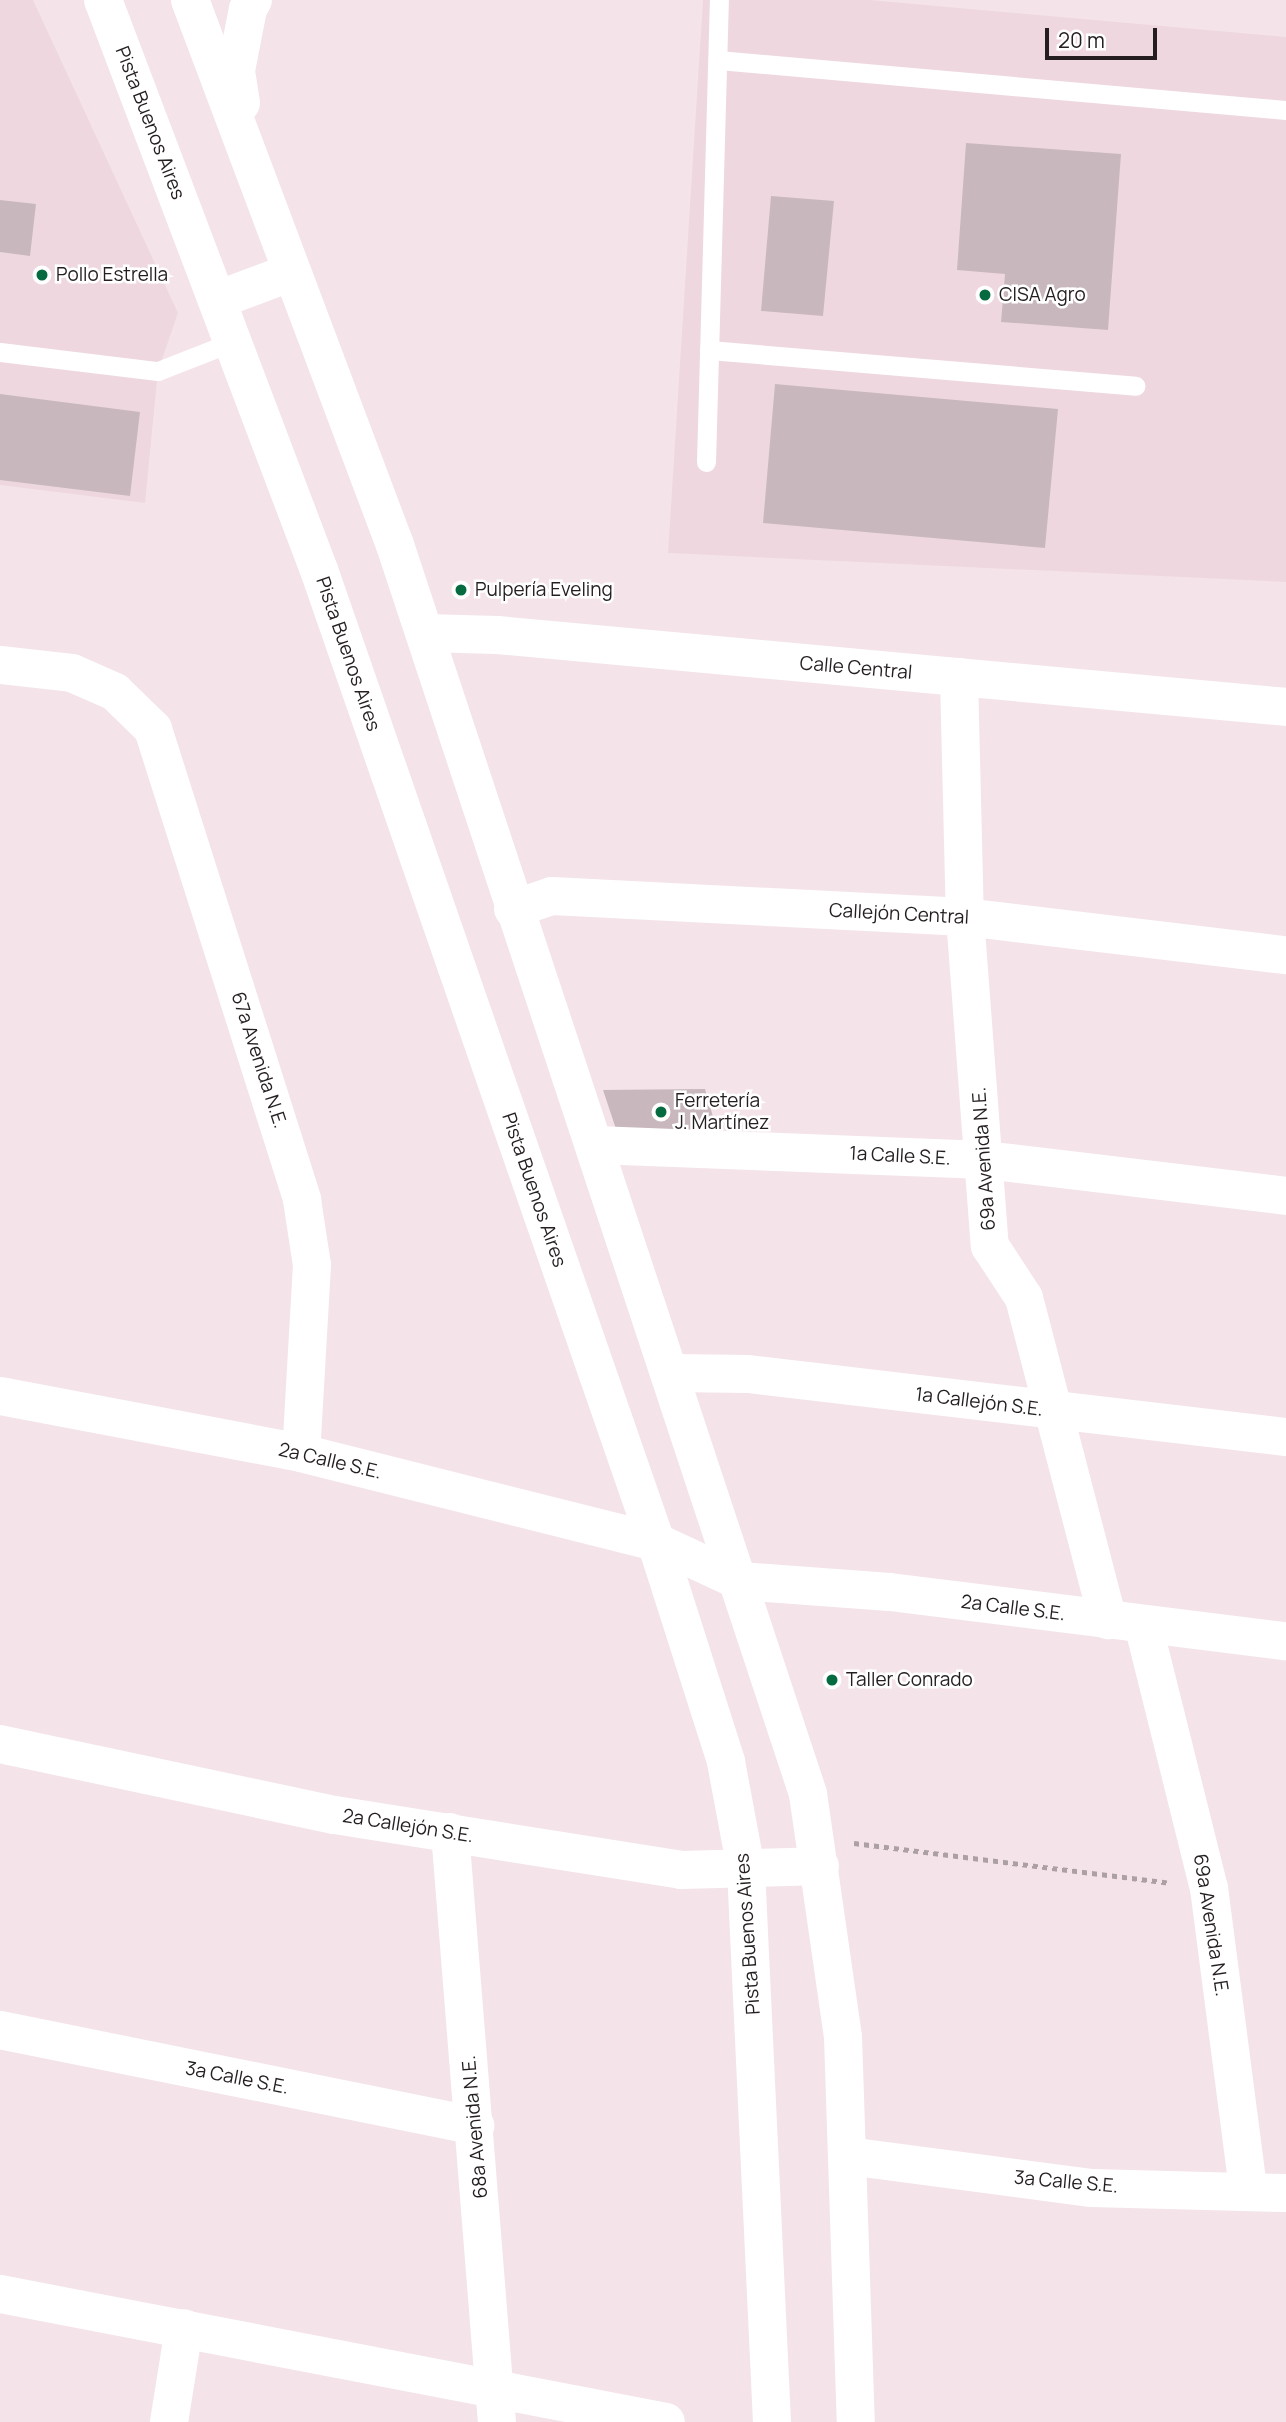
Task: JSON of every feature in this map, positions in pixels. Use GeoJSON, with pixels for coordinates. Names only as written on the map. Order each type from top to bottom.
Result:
{"type":"FeatureCollection","features":[{"type":"Feature","properties":{"kind":"street"},"geometry":{"type":"LineString","coordinates":[[79,0],[130,69]]}},
{"type":"Feature","properties":{"kind":"street","name":"Pista Buenos Aires"},"geometry":{"type":"LineString","coordinates":[[103,0],[319,570],[656,1542],[726,1762],[747,1869],[772,2422]]}},
{"type":"Feature","properties":{"kind":"street"},"geometry":{"type":"LineString","coordinates":[[190,0],[425,633],[513,909],[596,1145],[808,1794],[843,2037],[856,2422]]}},
{"type":"Feature","properties":{"kind":"street"},"geometry":{"type":"LineString","coordinates":[[248,154],[236,70],[248,9],[253,0]]}},
{"type":"Feature","properties":{"kind":"street"},"geometry":{"type":"LineString","coordinates":[[216,300],[292,272]]}},
{"type":"Feature","properties":{"kind":"street","name":"Calle Central"},"geometry":{"type":"LineString","coordinates":[[425,633],[497,635],[1286,707]]}},
{"type":"Feature","properties":{"kind":"street","name":"67a Avenida N.E."},"geometry":{"type":"LineString","coordinates":[[0,665],[72,673],[116,692],[153,729],[302,1200],[312,1265],[301,1453]]}},
{"type":"Feature","properties":{"kind":"street","name":"69a Avenida N.E."},"geometry":{"type":"LineString","coordinates":[[959,677],[965,917],[990,1246],[1024,1298],[1056,1411],[1126,1622],[1209,1888],[1248,2190]]}},
{"type":"Feature","properties":{"kind":"street","name":"Callejón Central"},"geometry":{"type":"LineString","coordinates":[[513,909],[552,896],[965,917],[1286,955]]}},
{"type":"Feature","properties":{"kind":"street","name":"1a Calle S.E."},"geometry":{"type":"LineString","coordinates":[[596,1145],[985,1160],[1286,1196]]}},
{"type":"Feature","properties":{"kind":"street","name":"1a Callejón S.E."},"geometry":{"type":"LineString","coordinates":[[672,1373],[748,1374],[1286,1437]]}},
{"type":"Feature","properties":{"kind":"street","name":"2a Calle S.E."},"geometry":{"type":"LineString","coordinates":[[0,1396],[301,1453],[656,1542],[740,1581],[890,1592],[1286,1641]]}},
{"type":"Feature","properties":{"kind":"street","name":"2a Callejón S.E."},"geometry":{"type":"LineString","coordinates":[[0,1744],[335,1815],[681,1870],[747,1869],[818,1852]]}},
{"type":"Feature","properties":{"kind":"street","name":"68a Avenida N.E."},"geometry":{"type":"LineString","coordinates":[[450,1832],[496,2404]]}},
{"type":"Feature","properties":{"kind":"street","name":"3a Calle S.E."},"geometry":{"type":"LineString","coordinates":[[0,2030],[475,2126]]}},
{"type":"Feature","properties":{"kind":"street","name":"3a Calle S.E."},"geometry":{"type":"LineString","coordinates":[[848,2156],[1093,2188],[1286,2193]]}},
{"type":"Feature","properties":{"kind":"street"},"geometry":{"type":"LineString","coordinates":[[0,2294],[184,2328],[496,2404],[666,2422]]}},
{"type":"Feature","properties":{"kind":"street"},"geometry":{"type":"LineString","coordinates":[[169,2422],[184,2328]]}},
{"type":"Feature","properties":{"kind":"lane"},"geometry":{"type":"LineString","coordinates":[[706,462],[719,0]]}},
{"type":"Feature","properties":{"kind":"lane"},"geometry":{"type":"LineString","coordinates":[[718,60],[1286,110]]}},
{"type":"Feature","properties":{"kind":"lane"},"geometry":{"type":"LineString","coordinates":[[0,352],[158,371],[232,342]]}},
{"type":"Feature","properties":{"kind":"lane"},"geometry":{"type":"LineString","coordinates":[[709,350],[1135,386]]}},
{"type":"Feature","properties":{"kind":"path"},"geometry":{"type":"LineString","coordinates":[[818,1852],[1209,1888]]}},
{"type":"Feature","properties":{"kind":"shaded area"},"geometry":{"type":"Polygon","coordinates":[[[0,0],[33,0],[178,313],[158,371],[145,503],[0,485],[0,0]]]}},
{"type":"Feature","properties":{"kind":"shaded area","name":"CISA Agro"},"geometry":{"type":"Polygon","coordinates":[[[703,0],[870,0],[1286,37],[1286,582],[668,553],[703,0]]]}},
{"type":"Feature","properties":{"kind":"building"},"geometry":{"type":"Polygon","coordinates":[[[966,143],[1121,154],[1108,330],[1001,322],[1005,274],[957,270],[966,143]]]}},
{"type":"Feature","properties":{"kind":"building"},"geometry":{"type":"Polygon","coordinates":[[[771,196],[834,201],[823,316],[761,311],[771,196]]]}},
{"type":"Feature","properties":{"kind":"building"},"geometry":{"type":"Polygon","coordinates":[[[0,200],[36,204],[30,256],[0,252],[0,200]]]}},
{"type":"Feature","properties":{"kind":"building"},"geometry":{"type":"Polygon","coordinates":[[[775,384],[1058,409],[1045,548],[763,523],[775,384]]]}},
{"type":"Feature","properties":{"kind":"building"},"geometry":{"type":"Polygon","coordinates":[[[0,394],[140,412],[130,496],[0,480],[0,394]]]}},
{"type":"Feature","properties":{"kind":"building","name":"Ferretería J. Martínez"},"geometry":{"type":"Polygon","coordinates":[[[705,1089],[718,1134],[618,1135],[603,1090],[705,1089]]]}},
{"type":"Feature","properties":{"kind":"place","name":"Pollo Estrella"},"geometry":{"type":"Point","coordinates":[42,275]}},
{"type":"Feature","properties":{"kind":"place","name":"CISA Agro"},"geometry":{"type":"Point","coordinates":[985,295]}},
{"type":"Feature","properties":{"kind":"place","name":"Pulpería Eveling"},"geometry":{"type":"Point","coordinates":[461,590]}},
{"type":"Feature","properties":{"kind":"place","name":"Ferretería J. Martínez"},"geometry":{"type":"Point","coordinates":[661,1112]}},
{"type":"Feature","properties":{"kind":"place","name":"Taller Conrado"},"geometry":{"type":"Point","coordinates":[832,1680]}}]}
